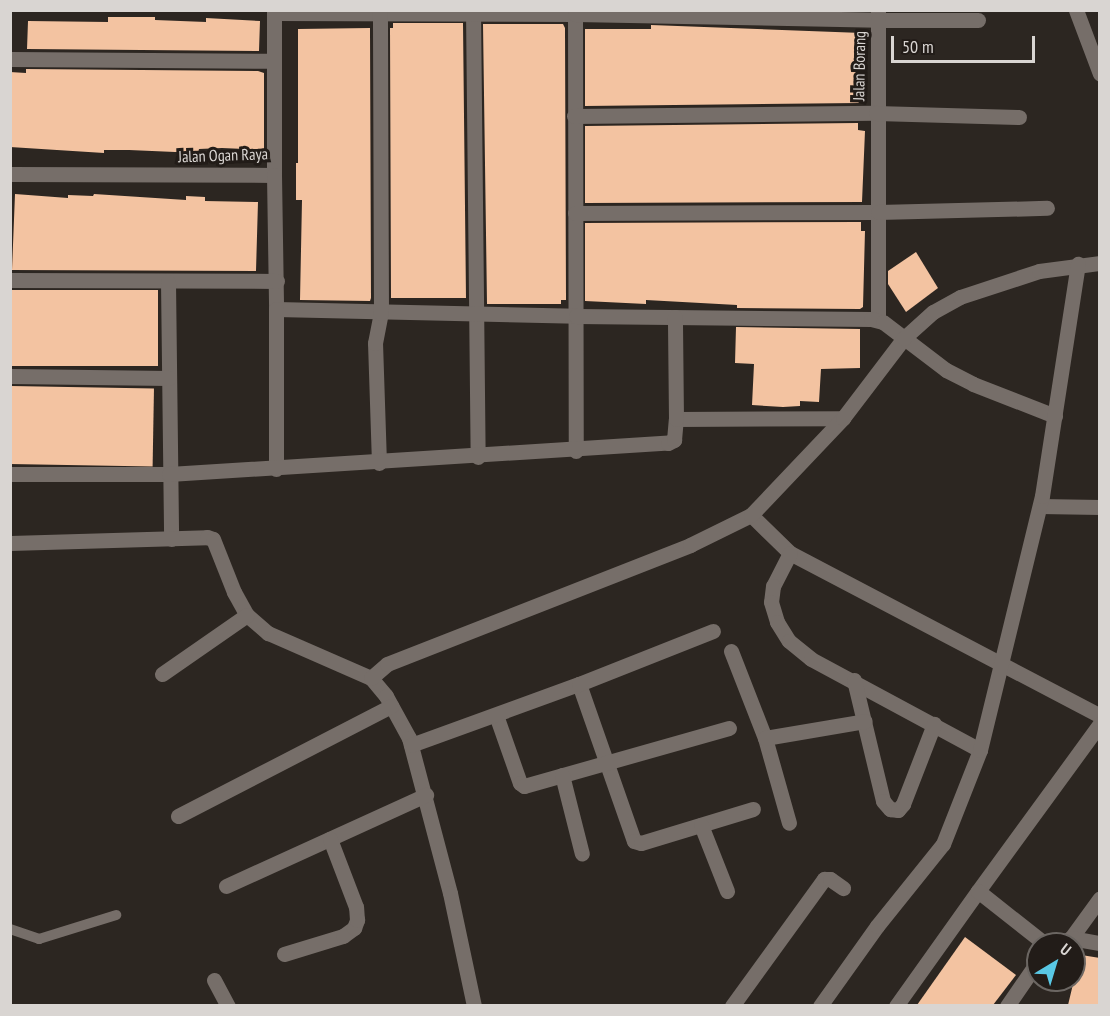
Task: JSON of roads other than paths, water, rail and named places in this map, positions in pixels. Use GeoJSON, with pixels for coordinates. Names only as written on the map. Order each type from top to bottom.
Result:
{"type":"FeatureCollection","features":[{"type":"Feature","properties":{"kind":"street"},"geometry":{"type":"LineString","coordinates":[[1077,10],[1100,74]]}},
{"type":"Feature","properties":{"kind":"street","name":"Jalan Borang"},"geometry":{"type":"LineString","coordinates":[[274,12],[878,15],[876,113],[878,320]]}},
{"type":"Feature","properties":{"kind":"street","name":"Jalan Ogan Raya"},"geometry":{"type":"LineString","coordinates":[[10,174],[274,175],[274,12]]}},
{"type":"Feature","properties":{"kind":"street"},"geometry":{"type":"LineString","coordinates":[[379,463],[375,343],[381,313],[380,12]]}},
{"type":"Feature","properties":{"kind":"street"},"geometry":{"type":"LineString","coordinates":[[473,12],[478,457]]}},
{"type":"Feature","properties":{"kind":"street"},"geometry":{"type":"LineString","coordinates":[[575,12],[576,451]]}},
{"type":"Feature","properties":{"kind":"street"},"geometry":{"type":"LineString","coordinates":[[878,15],[978,20]]}},
{"type":"Feature","properties":{"kind":"street"},"geometry":{"type":"LineString","coordinates":[[10,59],[274,61]]}},
{"type":"Feature","properties":{"kind":"street"},"geometry":{"type":"LineString","coordinates":[[574,116],[876,113],[1019,117]]}},
{"type":"Feature","properties":{"kind":"street"},"geometry":{"type":"LineString","coordinates":[[274,175],[277,281],[276,469]]}},
{"type":"Feature","properties":{"kind":"street"},"geometry":{"type":"LineString","coordinates":[[575,213],[878,212],[1047,208]]}},
{"type":"Feature","properties":{"kind":"street"},"geometry":{"type":"LineString","coordinates":[[371,678],[387,664],[690,545],[751,515],[843,418],[904,338],[933,312],[960,297],[1039,272],[1078,264],[1100,263]]}},
{"type":"Feature","properties":{"kind":"street"},"geometry":{"type":"LineString","coordinates":[[820,1005],[878,926],[944,844],[980,750],[999,665],[1040,506],[1078,264]]}},
{"type":"Feature","properties":{"kind":"street"},"geometry":{"type":"LineString","coordinates":[[10,280],[277,281]]}},
{"type":"Feature","properties":{"kind":"street"},"geometry":{"type":"LineString","coordinates":[[168,282],[171,539]]}},
{"type":"Feature","properties":{"kind":"street"},"geometry":{"type":"LineString","coordinates":[[276,309],[381,313],[878,320],[904,338],[921,354],[964,379],[1055,416]]}},
{"type":"Feature","properties":{"kind":"street"},"geometry":{"type":"LineString","coordinates":[[10,474],[169,474],[276,469],[671,443],[674,440],[676,419],[675,317]]}},
{"type":"Feature","properties":{"kind":"street"},"geometry":{"type":"LineString","coordinates":[[10,376],[169,378]]}},
{"type":"Feature","properties":{"kind":"street"},"geometry":{"type":"LineString","coordinates":[[676,419],[843,418]]}},
{"type":"Feature","properties":{"kind":"street"},"geometry":{"type":"LineString","coordinates":[[1040,506],[1100,507]]}},
{"type":"Feature","properties":{"kind":"street"},"geometry":{"type":"LineString","coordinates":[[751,515],[790,553],[999,665],[1100,716]]}},
{"type":"Feature","properties":{"kind":"street"},"geometry":{"type":"LineString","coordinates":[[10,543],[213,539],[234,592],[247,615],[268,633],[371,678],[387,696],[411,746],[426,795],[474,1005]]}},
{"type":"Feature","properties":{"kind":"street"},"geometry":{"type":"LineString","coordinates":[[790,553],[773,586],[771,602],[777,622],[796,649],[980,750]]}},
{"type":"Feature","properties":{"kind":"street"},"geometry":{"type":"LineString","coordinates":[[162,674],[247,615]]}},
{"type":"Feature","properties":{"kind":"street"},"geometry":{"type":"LineString","coordinates":[[411,746],[579,684],[713,631]]}},
{"type":"Feature","properties":{"kind":"street"},"geometry":{"type":"LineString","coordinates":[[731,651],[765,738],[789,823]]}},
{"type":"Feature","properties":{"kind":"street"},"geometry":{"type":"LineString","coordinates":[[854,680],[883,801],[894,810],[903,804],[934,724]]}},
{"type":"Feature","properties":{"kind":"street"},"geometry":{"type":"LineString","coordinates":[[579,684],[634,841],[641,843],[753,809]]}},
{"type":"Feature","properties":{"kind":"street"},"geometry":{"type":"LineString","coordinates":[[178,816],[392,706]]}},
{"type":"Feature","properties":{"kind":"street"},"geometry":{"type":"LineString","coordinates":[[496,715],[520,783],[524,786],[729,728]]}},
{"type":"Feature","properties":{"kind":"street"},"geometry":{"type":"LineString","coordinates":[[765,738],[865,722]]}},
{"type":"Feature","properties":{"kind":"street"},"geometry":{"type":"LineString","coordinates":[[896,1005],[1100,724]]}},
{"type":"Feature","properties":{"kind":"street"},"geometry":{"type":"LineString","coordinates":[[561,776],[582,854]]}},
{"type":"Feature","properties":{"kind":"street"},"geometry":{"type":"LineString","coordinates":[[226,886],[426,795]]}},
{"type":"Feature","properties":{"kind":"street"},"geometry":{"type":"LineString","coordinates":[[701,825],[727,891]]}},
{"type":"Feature","properties":{"kind":"street"},"geometry":{"type":"LineString","coordinates":[[284,954],[343,936],[354,928],[357,920],[356,907],[330,839]]}},
{"type":"Feature","properties":{"kind":"street"},"geometry":{"type":"LineString","coordinates":[[732,1005],[824,879],[830,879],[843,888]]}},
{"type":"Feature","properties":{"kind":"street"},"geometry":{"type":"LineString","coordinates":[[978,891],[1030,932]]}},
{"type":"Feature","properties":{"kind":"street"},"geometry":{"type":"LineString","coordinates":[[1072,932],[1100,898]]}},
{"type":"Feature","properties":{"kind":"street"},"geometry":{"type":"LineString","coordinates":[[1007,1005],[1026,978]]}},
{"type":"Feature","properties":{"kind":"street"},"geometry":{"type":"LineString","coordinates":[[214,980],[228,1005]]}},
{"type":"Feature","properties":{"kind":"lane"},"geometry":{"type":"LineString","coordinates":[[10,929],[39,939],[116,915]]}}]}
